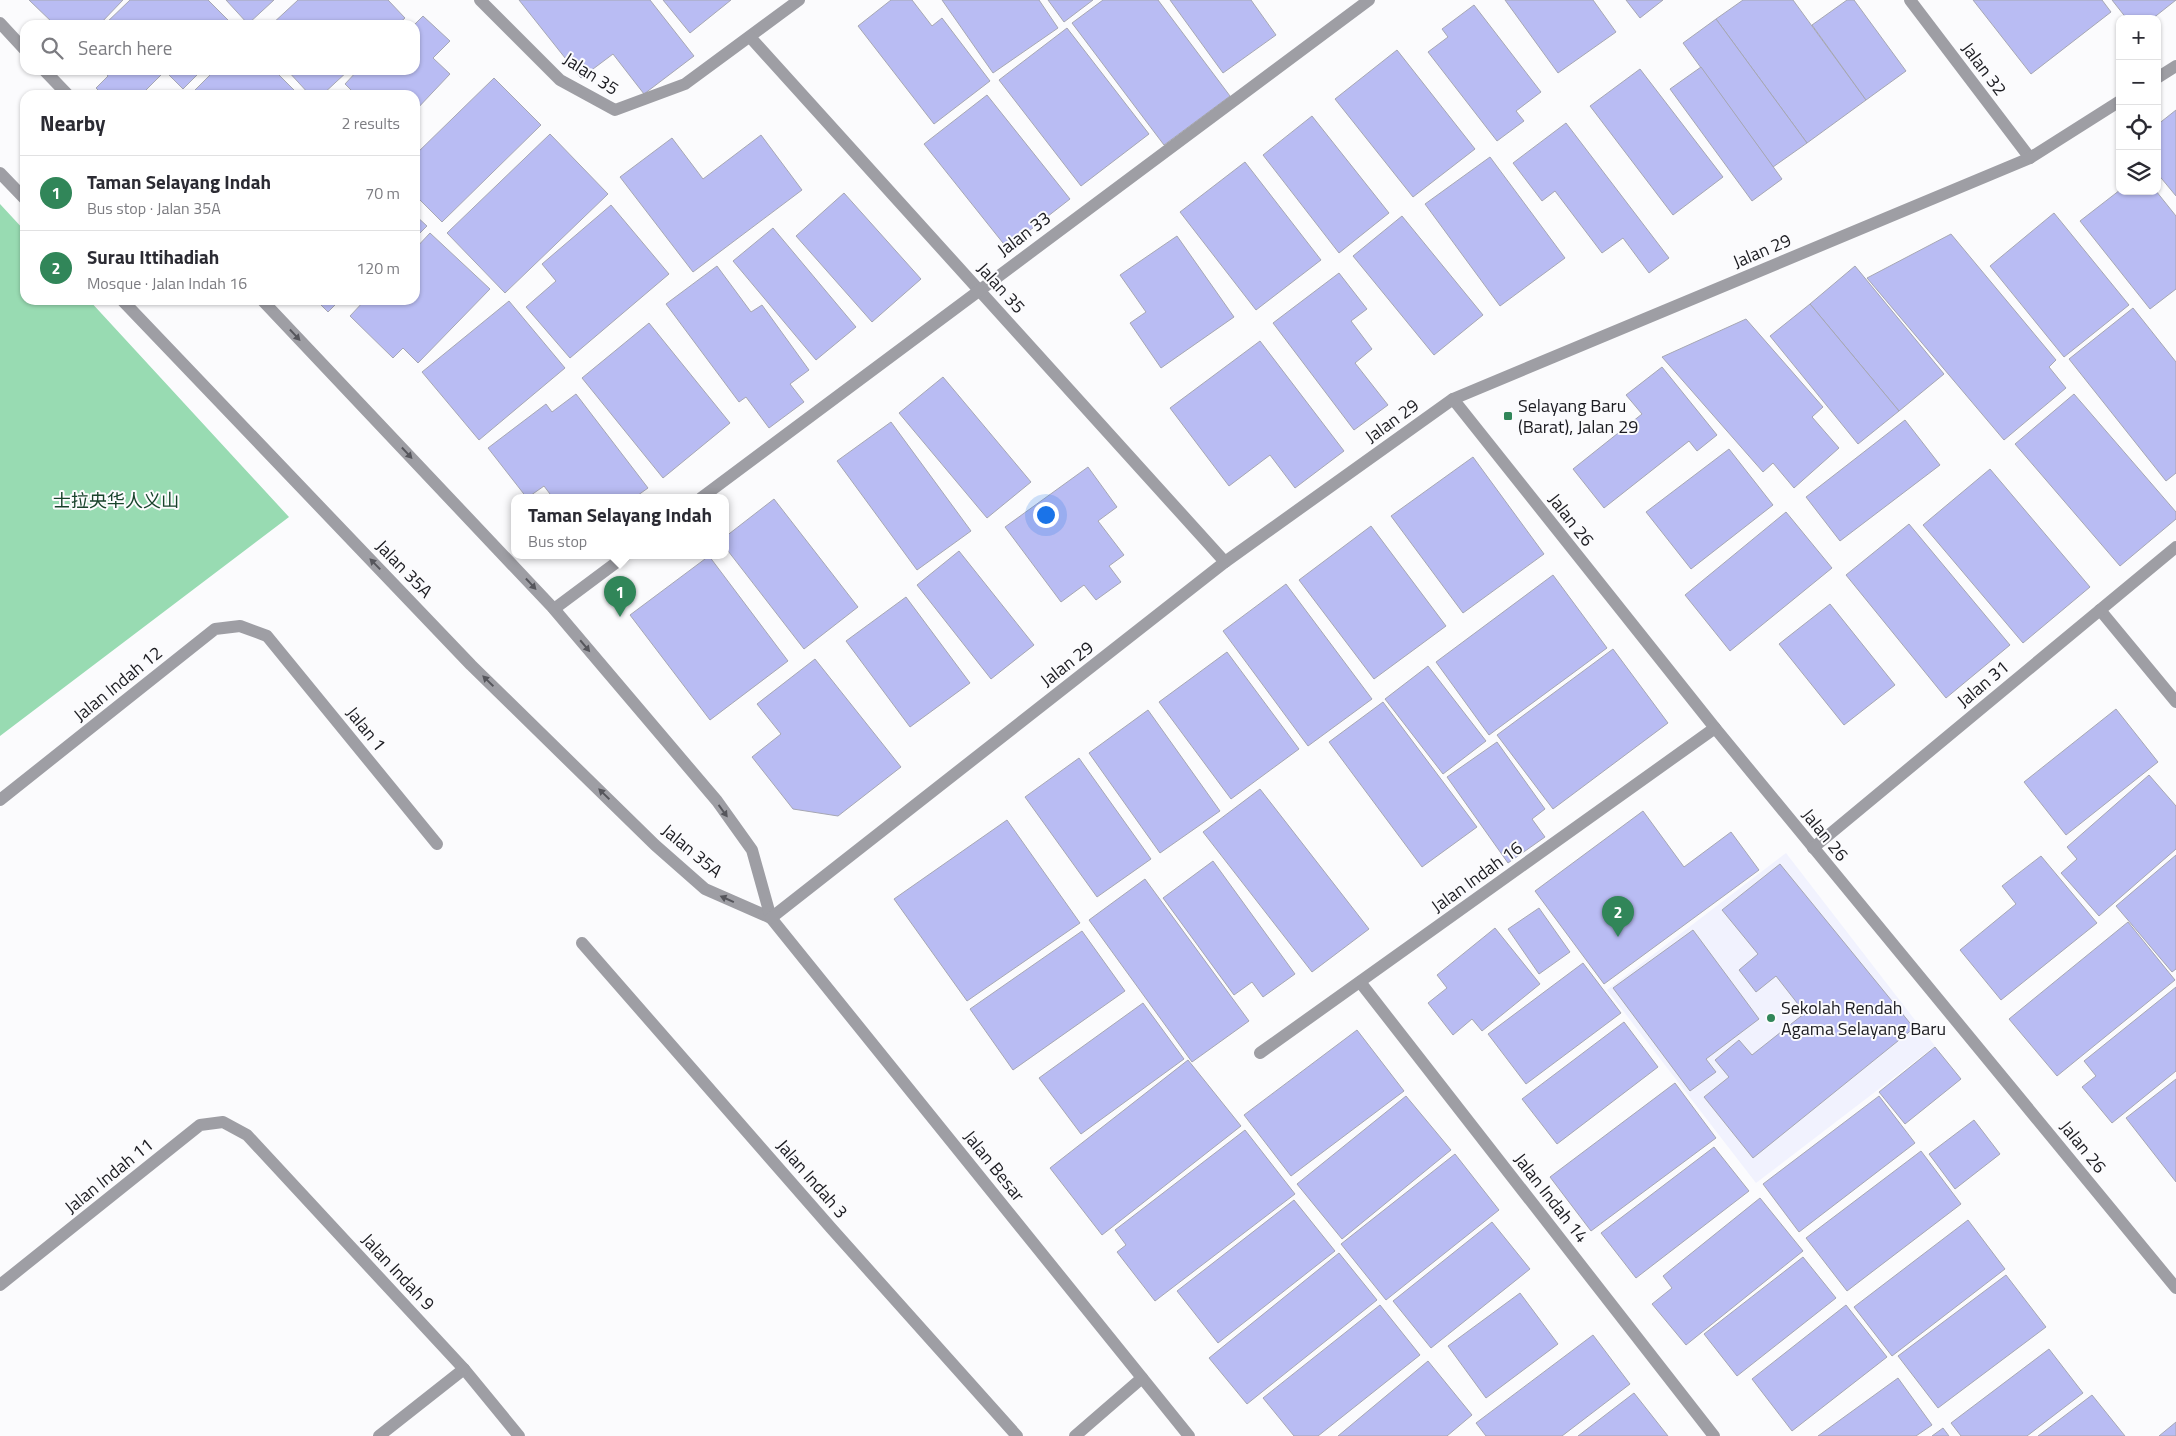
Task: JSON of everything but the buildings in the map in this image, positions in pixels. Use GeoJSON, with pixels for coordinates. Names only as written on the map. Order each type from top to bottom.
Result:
{"type":"FeatureCollection","features":[{"type":"Feature","properties":{"kind":"street","name":"Jalan 35"},"geometry":{"type":"LineString","coordinates":[[480,0],[560,80],[615,110],[685,84],[799,0]]}},
{"type":"Feature","properties":{"kind":"street","name":"Jalan 33"},"geometry":{"type":"LineString","coordinates":[[706,494],[978,289],[1369,0]]}},
{"type":"Feature","properties":{"kind":"street","name":"Jalan 32"},"geometry":{"type":"LineString","coordinates":[[1910,0],[2030,158]]}},
{"type":"Feature","properties":{"kind":"street"},"geometry":{"type":"LineString","coordinates":[[0,23],[20,45]]}},
{"type":"Feature","properties":{"kind":"street","name":"Jalan 35"},"geometry":{"type":"LineString","coordinates":[[750,37],[1225,562]]}},
{"type":"Feature","properties":{"kind":"street"},"geometry":{"type":"LineString","coordinates":[[2161,75],[2176,66]]}},
{"type":"Feature","properties":{"kind":"street"},"geometry":{"type":"LineString","coordinates":[[49,75],[63,90]]}},
{"type":"Feature","properties":{"kind":"street","name":"Jalan 29"},"geometry":{"type":"LineString","coordinates":[[771,918],[1225,562],[1453,399],[2030,158],[2116,104]]}},
{"type":"Feature","properties":{"kind":"street"},"geometry":{"type":"LineString","coordinates":[[0,173],[20,194]]}},
{"type":"Feature","properties":{"kind":"street","name":"Jalan 35A"},"geometry":{"type":"LineString","coordinates":[[127,305],[472,665],[656,845],[705,889],[771,918]]}},
{"type":"Feature","properties":{"kind":"street"},"geometry":{"type":"LineString","coordinates":[[267,305],[554,609],[717,802],[752,850],[771,918]]}},
{"type":"Feature","properties":{"kind":"street","name":"Jalan 26"},"geometry":{"type":"LineString","coordinates":[[1453,399],[1715,728],[2176,1288]]}},
{"type":"Feature","properties":{"kind":"street","name":"Jalan 31"},"geometry":{"type":"LineString","coordinates":[[1813,848],[2176,547]]}},
{"type":"Feature","properties":{"kind":"street"},"geometry":{"type":"LineString","coordinates":[[554,609],[620,559]]}},
{"type":"Feature","properties":{"kind":"street"},"geometry":{"type":"LineString","coordinates":[[2100,610],[2176,702]]}},
{"type":"Feature","properties":{"kind":"street","name":"Jalan Indah 12"},"geometry":{"type":"LineString","coordinates":[[0,800],[215,629],[240,626],[267,636]]}},
{"type":"Feature","properties":{"kind":"street","name":"Jalan 1"},"geometry":{"type":"LineString","coordinates":[[267,636],[437,844]]}},
{"type":"Feature","properties":{"kind":"street","name":"Jalan Indah 16"},"geometry":{"type":"LineString","coordinates":[[1260,1053],[1715,728]]}},
{"type":"Feature","properties":{"kind":"street","name":"Jalan Besar"},"geometry":{"type":"LineString","coordinates":[[771,918],[1189,1436]]}},
{"type":"Feature","properties":{"kind":"street","name":"Jalan Indah 3"},"geometry":{"type":"LineString","coordinates":[[582,943],[825,1221],[1017,1436]]}},
{"type":"Feature","properties":{"kind":"street","name":"Jalan Indah 14"},"geometry":{"type":"LineString","coordinates":[[1360,982],[1714,1436]]}},
{"type":"Feature","properties":{"kind":"street","name":"Jalan Indah 11"},"geometry":{"type":"LineString","coordinates":[[0,1285],[200,1126],[223,1122],[247,1135]]}},
{"type":"Feature","properties":{"kind":"street","name":"Jalan Indah 9"},"geometry":{"type":"LineString","coordinates":[[247,1135],[464,1369],[519,1436]]}},
{"type":"Feature","properties":{"kind":"street"},"geometry":{"type":"LineString","coordinates":[[379,1436],[464,1369]]}},
{"type":"Feature","properties":{"kind":"street"},"geometry":{"type":"LineString","coordinates":[[1075,1436],[1142,1378]]}},
{"type":"Feature","properties":{"kind":"shaded area","name":"Sekolah Rendah Agama Selayang Baru"},"geometry":{"type":"Polygon","coordinates":[[[1786,853],[1935,1046],[1756,1183],[1607,990],[1786,853]]]}},
{"type":"Feature","properties":{"kind":"green space","name":"士拉央华人义山"},"geometry":{"type":"Polygon","coordinates":[[[0,204],[20,226],[20,305],[94,305],[289,517],[0,736],[0,204]]]}},
{"type":"Feature","properties":{"kind":"place","name":"Selayang Baru (Barat), Jalan 29"},"geometry":{"type":"Point","coordinates":[1508,416]}},
{"type":"Feature","properties":{"kind":"place","name":"Taman Selayang Indah"},"geometry":{"type":"Point","coordinates":[620,617]}},
{"type":"Feature","properties":{"kind":"place","name":"Surau Ittihadiah"},"geometry":{"type":"Point","coordinates":[1618,937]}},
{"type":"Feature","properties":{"kind":"place","name":"Sekolah Rendah Agama Selayang Baru"},"geometry":{"type":"Point","coordinates":[1771,1018]}}]}
